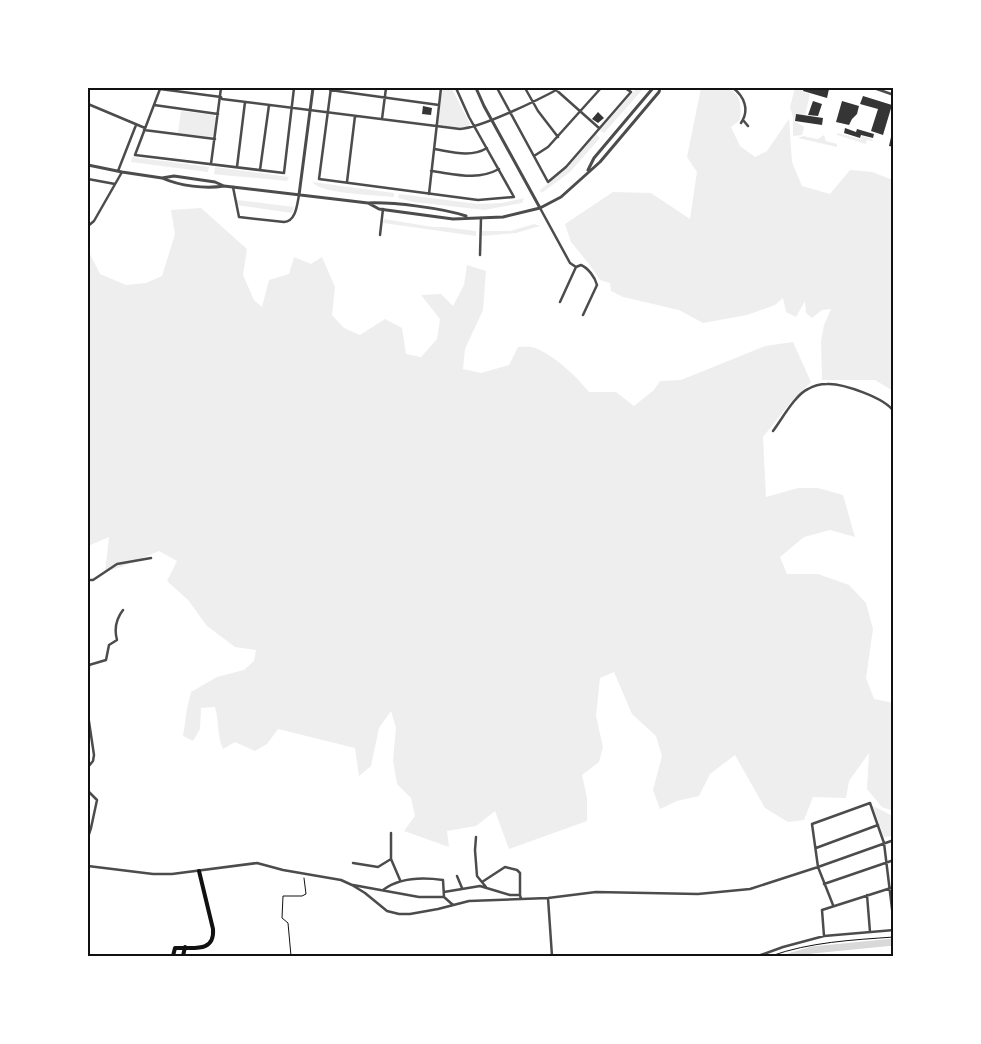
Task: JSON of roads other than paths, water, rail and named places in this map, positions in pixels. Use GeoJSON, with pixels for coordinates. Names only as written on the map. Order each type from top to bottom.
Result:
{"type":"FeatureCollection","features":[{"type":"Feature","properties":{"kind":"main road"},"geometry":{"type":"LineString","coordinates":[[173,956],[175,948],[202,948],[210,943],[213,934],[199,871]]}},
{"type":"Feature","properties":{"kind":"main road"},"geometry":{"type":"LineString","coordinates":[[183,956],[185,947]]}},
{"type":"Feature","properties":{"kind":"street"},"geometry":{"type":"LineString","coordinates":[[294,88],[291,108],[284,173],[135,155],[160,88],[220,97],[222,99],[291,108],[328,112],[460,129],[467,129],[491,120],[560,88]]}},
{"type":"Feature","properties":{"kind":"street"},"geometry":{"type":"LineString","coordinates":[[211,164],[221,88]]}},
{"type":"Feature","properties":{"kind":"street"},"geometry":{"type":"LineString","coordinates":[[233,187],[239,217],[284,222],[293,217],[299,195],[313,88]]}},
{"type":"Feature","properties":{"kind":"street"},"geometry":{"type":"LineString","coordinates":[[382,119],[386,88]]}},
{"type":"Feature","properties":{"kind":"street"},"geometry":{"type":"LineString","coordinates":[[429,194],[441,88]]}},
{"type":"Feature","properties":{"kind":"street"},"geometry":{"type":"LineString","coordinates":[[439,105],[331,89],[319,179],[478,200],[514,196],[456,88]]}},
{"type":"Feature","properties":{"kind":"street"},"geometry":{"type":"LineString","coordinates":[[476,88],[491,120],[570,263],[576,267],[580,265],[584,267],[592,275],[597,285],[583,315]]}},
{"type":"Feature","properties":{"kind":"street"},"geometry":{"type":"LineString","coordinates":[[496,88],[548,182],[566,167],[631,92],[625,88]]}},
{"type":"Feature","properties":{"kind":"street"},"geometry":{"type":"LineString","coordinates":[[524,88],[558,136]]}},
{"type":"Feature","properties":{"kind":"street"},"geometry":{"type":"LineString","coordinates":[[534,156],[548,147],[601,88]]}},
{"type":"Feature","properties":{"kind":"street"},"geometry":{"type":"LineString","coordinates":[[587,173],[594,158],[653,88]]}},
{"type":"Feature","properties":{"kind":"street"},"geometry":{"type":"LineString","coordinates":[[368,203],[383,209],[452,219],[503,217],[540,208],[561,197],[600,162],[659,92],[660,88]]}},
{"type":"Feature","properties":{"kind":"street"},"geometry":{"type":"LineString","coordinates":[[732,88],[742,96],[745,107],[742,121],[748,126]]}},
{"type":"Feature","properties":{"kind":"street"},"geometry":{"type":"LineString","coordinates":[[874,88],[894,95]]}},
{"type":"Feature","properties":{"kind":"street"},"geometry":{"type":"LineString","coordinates":[[555,89],[599,128]]}},
{"type":"Feature","properties":{"kind":"street"},"geometry":{"type":"LineString","coordinates":[[237,167],[244,102]]}},
{"type":"Feature","properties":{"kind":"street"},"geometry":{"type":"LineString","coordinates":[[88,104],[144,129],[215,139]]}},
{"type":"Feature","properties":{"kind":"street"},"geometry":{"type":"LineString","coordinates":[[154,105],[218,114]]}},
{"type":"Feature","properties":{"kind":"street"},"geometry":{"type":"LineString","coordinates":[[260,170],[268,105]]}},
{"type":"Feature","properties":{"kind":"street"},"geometry":{"type":"LineString","coordinates":[[348,182],[355,116]]}},
{"type":"Feature","properties":{"kind":"street"},"geometry":{"type":"LineString","coordinates":[[118,171],[136,125]]}},
{"type":"Feature","properties":{"kind":"street"},"geometry":{"type":"LineString","coordinates":[[434,149],[469,154],[487,148]]}},
{"type":"Feature","properties":{"kind":"street"},"geometry":{"type":"LineString","coordinates":[[88,165],[162,178],[173,183],[214,188],[224,186]]}},
{"type":"Feature","properties":{"kind":"street"},"geometry":{"type":"LineString","coordinates":[[431,171],[473,177],[487,175],[499,169]]}},
{"type":"Feature","properties":{"kind":"street"},"geometry":{"type":"LineString","coordinates":[[88,226],[94,221],[122,172]]}},
{"type":"Feature","properties":{"kind":"street"},"geometry":{"type":"LineString","coordinates":[[162,178],[174,176],[215,182],[224,186],[368,203],[380,202],[454,212],[469,217]]}},
{"type":"Feature","properties":{"kind":"street"},"geometry":{"type":"LineString","coordinates":[[88,179],[115,184]]}},
{"type":"Feature","properties":{"kind":"street"},"geometry":{"type":"LineString","coordinates":[[380,235],[383,209]]}},
{"type":"Feature","properties":{"kind":"street"},"geometry":{"type":"LineString","coordinates":[[480,218],[480,255]]}},
{"type":"Feature","properties":{"kind":"street"},"geometry":{"type":"LineString","coordinates":[[560,302],[576,267]]}},
{"type":"Feature","properties":{"kind":"street"},"geometry":{"type":"LineString","coordinates":[[773,431],[801,393],[808,388],[828,384],[875,398],[884,402],[894,412]]}},
{"type":"Feature","properties":{"kind":"street"},"geometry":{"type":"LineString","coordinates":[[88,580],[93,580],[117,564],[151,558]]}},
{"type":"Feature","properties":{"kind":"street"},"geometry":{"type":"LineString","coordinates":[[88,688],[88,665],[106,660],[109,645],[117,640],[115,634],[117,617],[123,610]]}},
{"type":"Feature","properties":{"kind":"street"},"geometry":{"type":"LineString","coordinates":[[88,715],[94,755],[93,761],[88,767]]}},
{"type":"Feature","properties":{"kind":"street"},"geometry":{"type":"LineString","coordinates":[[88,791],[97,800],[88,836]]}},
{"type":"Feature","properties":{"kind":"street"},"geometry":{"type":"LineString","coordinates":[[833,905],[818,867],[812,824],[870,802],[884,843],[894,925]]}},
{"type":"Feature","properties":{"kind":"street"},"geometry":{"type":"LineString","coordinates":[[816,848],[878,825]]}},
{"type":"Feature","properties":{"kind":"street"},"geometry":{"type":"LineString","coordinates":[[391,833],[391,859],[400,880]]}},
{"type":"Feature","properties":{"kind":"street"},"geometry":{"type":"LineString","coordinates":[[476,837],[476,871],[477,876],[486,887]]}},
{"type":"Feature","properties":{"kind":"street"},"geometry":{"type":"LineString","coordinates":[[352,885],[387,911],[398,914],[424,912],[469,901],[521,897],[548,898],[596,892],[680,894],[741,890],[762,886],[894,840]]}},
{"type":"Feature","properties":{"kind":"street"},"geometry":{"type":"LineString","coordinates":[[353,864],[378,866],[391,859]]}},
{"type":"Feature","properties":{"kind":"street"},"geometry":{"type":"LineString","coordinates":[[824,884],[894,860]]}},
{"type":"Feature","properties":{"kind":"street"},"geometry":{"type":"LineString","coordinates":[[88,866],[153,874],[172,874],[257,863],[352,885],[418,897],[444,898],[452,905]]}},
{"type":"Feature","properties":{"kind":"street"},"geometry":{"type":"LineString","coordinates":[[482,882],[505,867],[517,870],[520,873],[521,897]]}},
{"type":"Feature","properties":{"kind":"street"},"geometry":{"type":"LineString","coordinates":[[457,876],[463,888]]}},
{"type":"Feature","properties":{"kind":"street"},"geometry":{"type":"LineString","coordinates":[[383,890],[400,880],[443,880],[444,898]]}},
{"type":"Feature","properties":{"kind":"street"},"geometry":{"type":"LineString","coordinates":[[444,892],[463,888],[486,887],[521,897]]}},
{"type":"Feature","properties":{"kind":"street"},"geometry":{"type":"LineString","coordinates":[[824,936],[822,910],[867,894],[894,888]]}},
{"type":"Feature","properties":{"kind":"street"},"geometry":{"type":"LineString","coordinates":[[867,894],[870,932]]}},
{"type":"Feature","properties":{"kind":"street"},"geometry":{"type":"LineString","coordinates":[[548,898],[552,956]]}},
{"type":"Feature","properties":{"kind":"street"},"geometry":{"type":"LineString","coordinates":[[758,956],[824,936],[894,930]]}},
{"type":"Feature","properties":{"kind":"waterway"},"geometry":{"type":"LineString","coordinates":[[791,956],[812,950],[894,942]]}}]}
